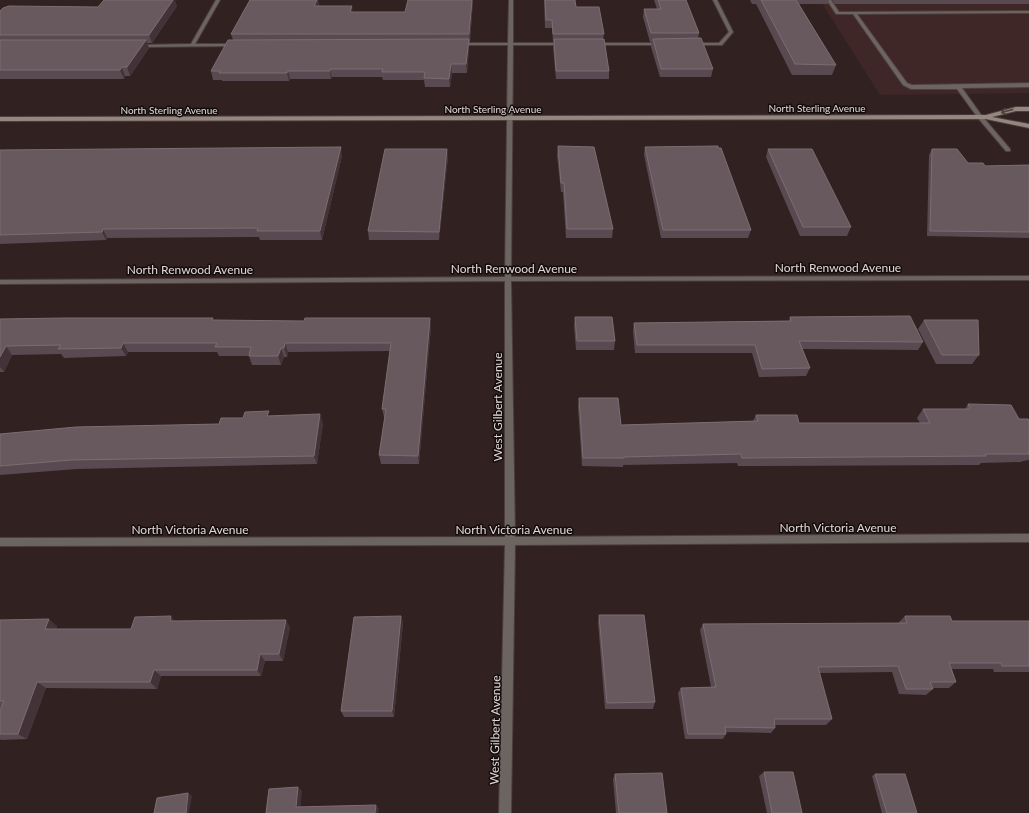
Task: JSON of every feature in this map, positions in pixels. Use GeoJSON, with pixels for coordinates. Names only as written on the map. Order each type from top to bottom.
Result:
{"type":"FeatureCollection","features":[{"type":"Feature","properties":{"kind":"main road","name":"North Sterling Avenue"},"geometry":{"type":"LineString","coordinates":[[983,117],[1016,109],[1029,109]]}},
{"type":"Feature","properties":{"kind":"main road","name":"North Sterling Avenue"},"geometry":{"type":"LineString","coordinates":[[0,119],[983,117],[1029,126]]}},
{"type":"Feature","properties":{"kind":"street"},"geometry":{"type":"LineString","coordinates":[[192,46],[218,0]]}},
{"type":"Feature","properties":{"kind":"street","name":"West Gilbert Avenue"},"geometry":{"type":"LineString","coordinates":[[505,813],[510,541],[508,279],[511,0]]}},
{"type":"Feature","properties":{"kind":"street"},"geometry":{"type":"LineString","coordinates":[[689,44],[720,44],[731,32],[715,0]]}},
{"type":"Feature","properties":{"kind":"street"},"geometry":{"type":"LineString","coordinates":[[829,0],[838,13],[1029,12]]}},
{"type":"Feature","properties":{"kind":"street"},"geometry":{"type":"LineString","coordinates":[[854,13],[905,84],[920,88],[1029,85]]}},
{"type":"Feature","properties":{"kind":"street"},"geometry":{"type":"LineString","coordinates":[[455,44],[572,44]]}},
{"type":"Feature","properties":{"kind":"street"},"geometry":{"type":"LineString","coordinates":[[588,44],[666,44]]}},
{"type":"Feature","properties":{"kind":"street"},"geometry":{"type":"LineString","coordinates":[[136,46],[240,45]]}},
{"type":"Feature","properties":{"kind":"street"},"geometry":{"type":"LineString","coordinates":[[958,87],[1008,150]]}},
{"type":"Feature","properties":{"kind":"street","name":"North Renwood Avenue"},"geometry":{"type":"LineString","coordinates":[[0,282],[1029,278]]}},
{"type":"Feature","properties":{"kind":"street","name":"North Victoria Avenue"},"geometry":{"type":"LineString","coordinates":[[0,542],[1029,538]]}},
{"type":"Feature","properties":{"kind":"shaded area"},"geometry":{"type":"Polygon","coordinates":[[[820,0],[1029,0],[1029,93],[880,95],[820,0]]]}},
{"type":"Feature","properties":{"kind":"building"},"geometry":{"type":"Polygon","coordinates":[[[104,0],[173,0],[149,35],[0,35],[0,11],[3,8],[9,6],[98,7],[104,0]]]}},
{"type":"Feature","properties":{"kind":"building"},"geometry":{"type":"Polygon","coordinates":[[[250,0],[317,0],[314,6],[352,6],[350,12],[405,12],[408,0],[472,0],[469,34],[231,34],[250,0]]]}},
{"type":"Feature","properties":{"kind":"building"},"geometry":{"type":"Polygon","coordinates":[[[545,0],[575,0],[576,7],[599,7],[604,34],[553,34],[552,20],[546,20],[545,0]]]}},
{"type":"Feature","properties":{"kind":"building"},"geometry":{"type":"Polygon","coordinates":[[[658,0],[686,0],[699,33],[651,33],[644,9],[661,9],[658,0]]]}},
{"type":"Feature","properties":{"kind":"building"},"geometry":{"type":"Polygon","coordinates":[[[761,0],[796,0],[836,65],[795,64],[761,0]]]}},
{"type":"Feature","properties":{"kind":"building"},"geometry":{"type":"Polygon","coordinates":[[[701,38],[713,69],[661,69],[653,39],[701,38]]]}},
{"type":"Feature","properties":{"kind":"building"},"geometry":{"type":"Polygon","coordinates":[[[469,39],[466,64],[451,64],[449,79],[424,78],[425,72],[382,72],[383,69],[330,69],[330,71],[288,71],[287,73],[219,73],[220,71],[211,71],[228,40],[469,39]]]}},
{"type":"Feature","properties":{"kind":"building"},"geometry":{"type":"Polygon","coordinates":[[[554,39],[604,39],[609,71],[556,71],[554,39]]]}},
{"type":"Feature","properties":{"kind":"building"},"geometry":{"type":"Polygon","coordinates":[[[0,40],[146,40],[127,67],[122,67],[120,70],[0,70],[0,40]]]}},
{"type":"Feature","properties":{"kind":"building"},"geometry":{"type":"Polygon","coordinates":[[[558,146],[594,147],[613,229],[567,229],[564,183],[561,183],[558,146]]]}},
{"type":"Feature","properties":{"kind":"building"},"geometry":{"type":"Polygon","coordinates":[[[718,146],[718,148],[721,148],[751,230],[663,230],[645,147],[718,146]]]}},
{"type":"Feature","properties":{"kind":"building"},"geometry":{"type":"Polygon","coordinates":[[[341,147],[320,231],[257,231],[258,228],[103,229],[102,232],[0,235],[0,150],[341,147]]]}},
{"type":"Feature","properties":{"kind":"building"},"geometry":{"type":"Polygon","coordinates":[[[385,149],[447,149],[439,232],[368,231],[385,149]]]}},
{"type":"Feature","properties":{"kind":"building"},"geometry":{"type":"Polygon","coordinates":[[[768,149],[812,149],[851,227],[803,227],[768,149]]]}},
{"type":"Feature","properties":{"kind":"building"},"geometry":{"type":"Polygon","coordinates":[[[932,149],[957,149],[968,163],[983,163],[985,166],[1029,165],[1029,232],[930,231],[932,149]]]}},
{"type":"Feature","properties":{"kind":"building"},"geometry":{"type":"Polygon","coordinates":[[[910,316],[923,342],[799,341],[810,368],[762,369],[755,345],[637,345],[634,323],[791,321],[790,317],[910,316]]]}},
{"type":"Feature","properties":{"kind":"building"},"geometry":{"type":"Polygon","coordinates":[[[575,317],[612,317],[615,341],[577,341],[575,317]]]}},
{"type":"Feature","properties":{"kind":"building"},"geometry":{"type":"Polygon","coordinates":[[[213,318],[212,320],[304,321],[305,318],[430,318],[418,456],[379,455],[386,409],[382,409],[391,343],[285,343],[284,348],[281,348],[278,356],[249,356],[251,347],[215,347],[217,343],[123,343],[121,348],[58,349],[61,345],[6,346],[0,357],[0,319],[213,318]]]}},
{"type":"Feature","properties":{"kind":"building"},"geometry":{"type":"Polygon","coordinates":[[[924,320],[978,320],[979,355],[942,355],[924,320]]]}},
{"type":"Feature","properties":{"kind":"building"},"geometry":{"type":"Polygon","coordinates":[[[579,398],[618,398],[621,425],[758,421],[756,415],[797,415],[799,423],[930,423],[923,409],[970,409],[968,404],[1011,405],[1019,419],[1029,420],[1029,454],[985,454],[986,456],[742,458],[741,454],[583,458],[579,398]]]}},
{"type":"Feature","properties":{"kind":"building"},"geometry":{"type":"Polygon","coordinates":[[[269,411],[267,416],[320,414],[314,456],[71,460],[0,466],[0,434],[76,427],[219,424],[221,418],[243,418],[245,412],[269,411]]]}},
{"type":"Feature","properties":{"kind":"building"},"geometry":{"type":"Polygon","coordinates":[[[599,615],[644,615],[655,702],[607,703],[599,615]]]}},
{"type":"Feature","properties":{"kind":"building"},"geometry":{"type":"Polygon","coordinates":[[[171,616],[170,621],[286,620],[279,654],[260,654],[257,670],[154,670],[150,682],[37,682],[18,734],[0,734],[0,710],[4,701],[0,701],[0,620],[49,619],[45,629],[131,629],[135,617],[171,616]]]}},
{"type":"Feature","properties":{"kind":"building"},"geometry":{"type":"Polygon","coordinates":[[[401,616],[392,711],[341,711],[354,617],[401,616]]]}},
{"type":"Feature","properties":{"kind":"building"},"geometry":{"type":"Polygon","coordinates":[[[905,616],[950,616],[952,621],[1029,621],[1029,666],[1002,666],[1001,663],[949,663],[956,682],[930,682],[933,689],[906,689],[898,666],[818,667],[832,719],[774,719],[775,728],[725,727],[726,734],[688,734],[681,688],[716,687],[703,624],[907,623],[905,616]]]}},
{"type":"Feature","properties":{"kind":"building"},"geometry":{"type":"Polygon","coordinates":[[[764,772],[793,772],[802,813],[772,813],[764,772]]]}},
{"type":"Feature","properties":{"kind":"building"},"geometry":{"type":"Polygon","coordinates":[[[662,773],[667,813],[619,813],[615,774],[662,773]]]}},
{"type":"Feature","properties":{"kind":"building"},"geometry":{"type":"Polygon","coordinates":[[[875,774],[905,774],[917,813],[887,813],[875,774]]]}},
{"type":"Feature","properties":{"kind":"building"},"geometry":{"type":"Polygon","coordinates":[[[298,787],[296,807],[376,805],[375,813],[266,813],[269,789],[298,787]]]}},
{"type":"Feature","properties":{"kind":"building"},"geometry":{"type":"Polygon","coordinates":[[[188,793],[186,813],[154,813],[157,798],[188,793]]]}}]}
